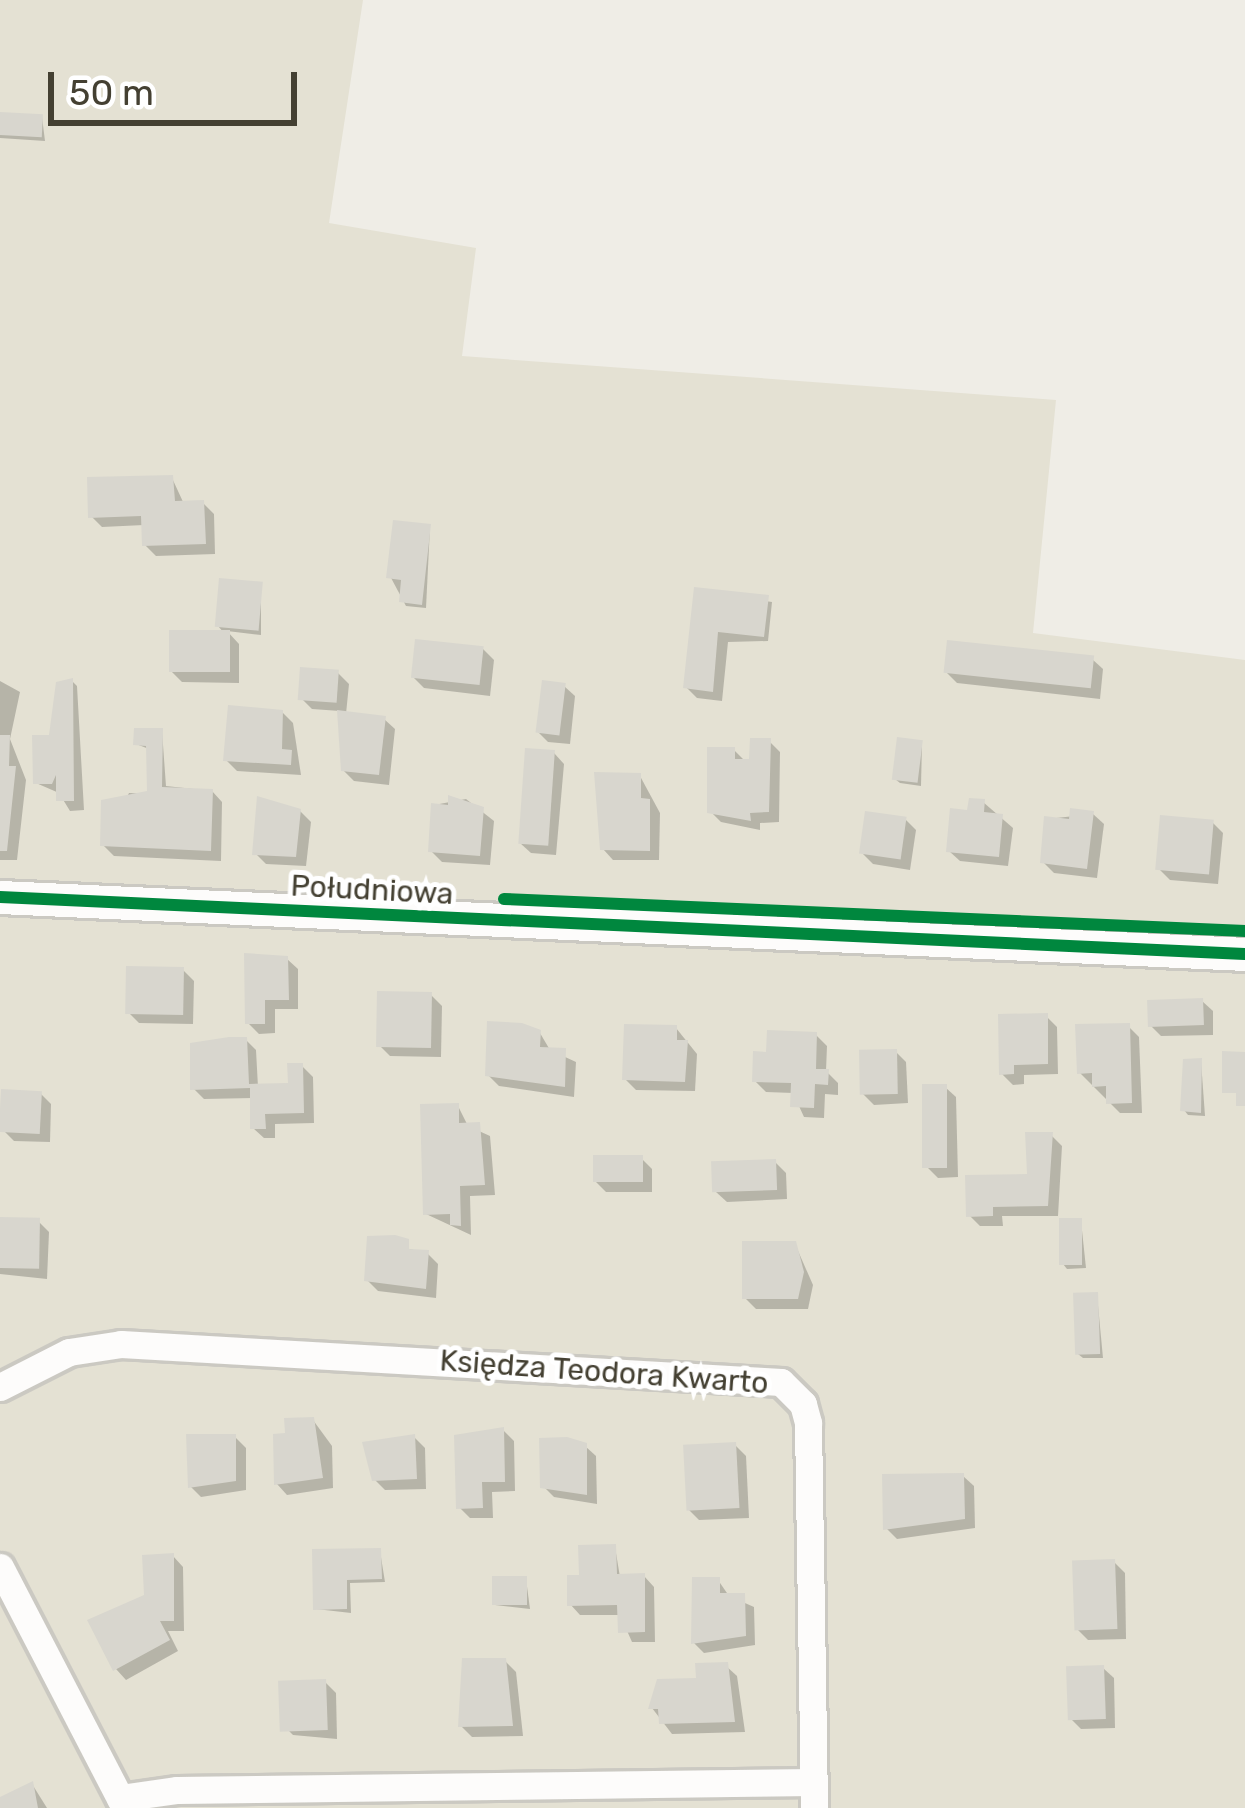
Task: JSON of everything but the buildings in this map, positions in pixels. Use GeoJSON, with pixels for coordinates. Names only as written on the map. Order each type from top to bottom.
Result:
{"type":"FeatureCollection","features":[{"type":"Feature","properties":{"kind":"street","name":"Południowa"},"geometry":{"type":"LineString","coordinates":[[0,897],[1245,954]]}},
{"type":"Feature","properties":{"kind":"street","name":"Księdza Teodora Kwarto"},"geometry":{"type":"LineString","coordinates":[[0,1387],[69,1352],[121,1344],[781,1382],[803,1404],[808,1423],[813,1795]]}},
{"type":"Feature","properties":{"kind":"street"},"geometry":{"type":"LineString","coordinates":[[0,1567],[122,1803],[177,1790],[813,1795]]}},
{"type":"Feature","properties":{"kind":"shaded area"},"geometry":{"type":"Polygon","coordinates":[[[0,0],[363,0],[329,223],[476,248],[462,356],[1056,400],[1033,633],[1245,660],[1245,1808],[0,1808],[0,0]]]}},
{"type":"Feature","properties":{"kind":"cycle path"},"geometry":{"type":"LineString","coordinates":[[0,897],[1245,954]]}},
{"type":"Feature","properties":{"kind":"cycle path"},"geometry":{"type":"LineString","coordinates":[[504,899],[1245,931]]}}]}
